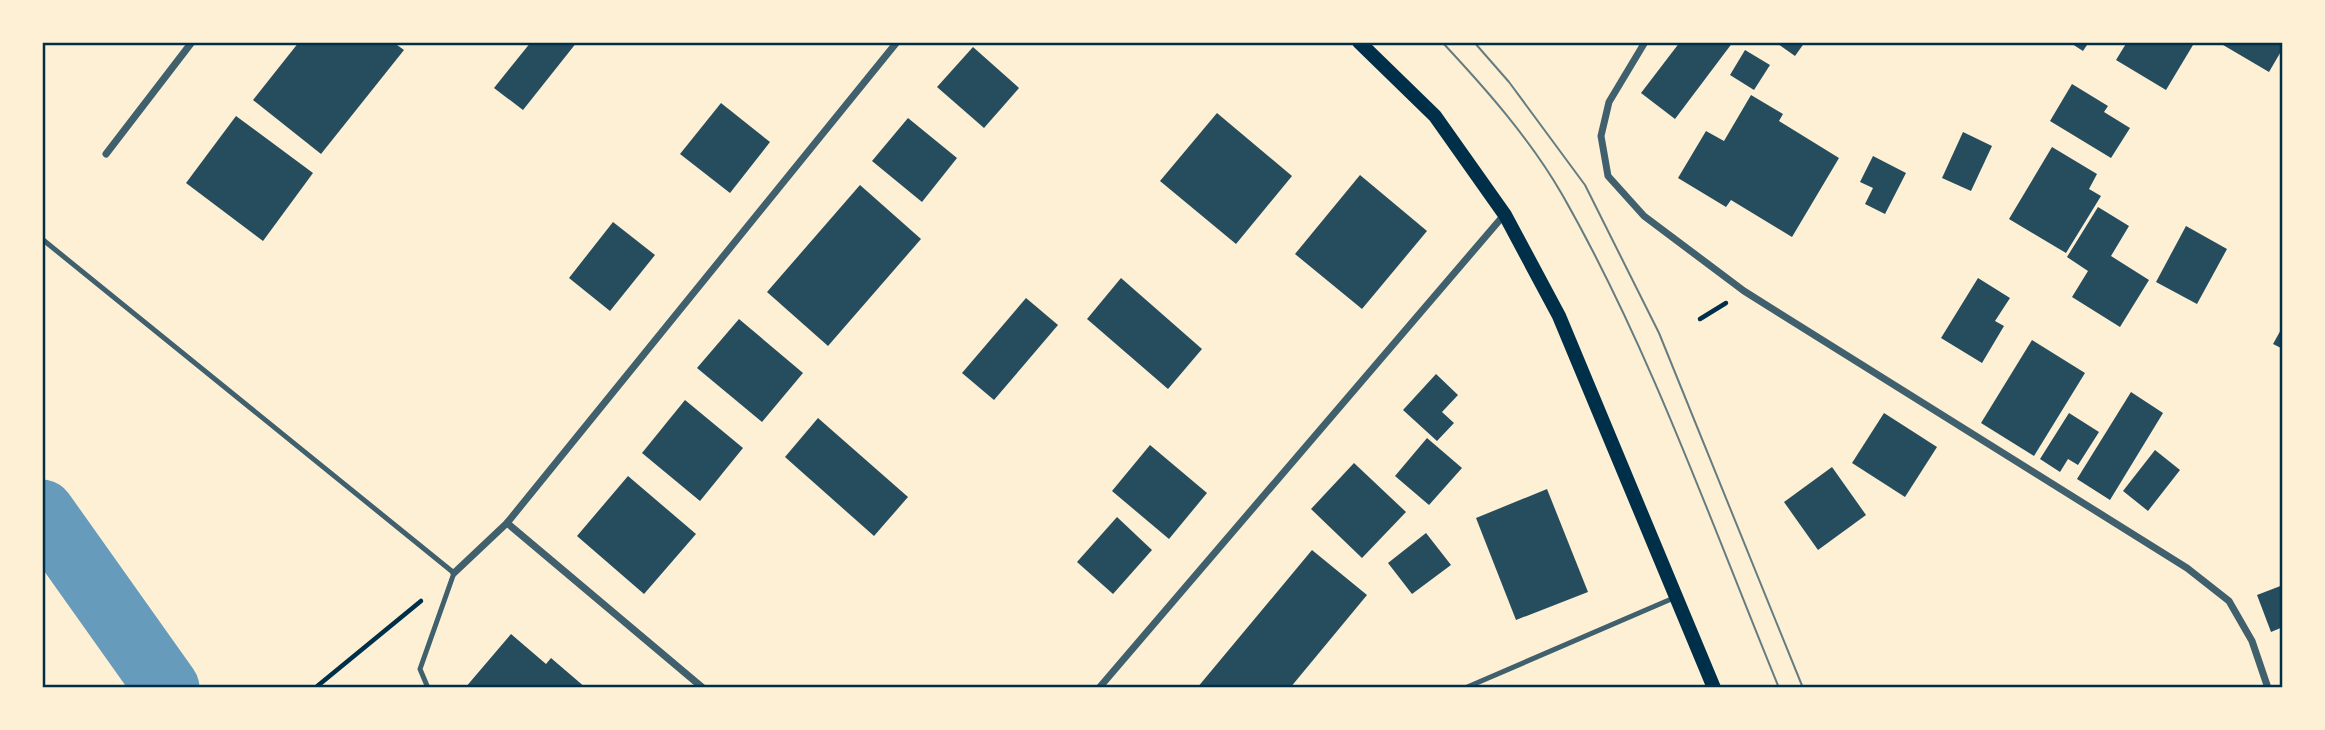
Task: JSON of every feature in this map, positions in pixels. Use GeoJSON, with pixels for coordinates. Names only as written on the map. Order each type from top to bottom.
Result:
{"type":"FeatureCollection","features":[{"type":"Feature","properties":{"kind":"main road"},"geometry":{"type":"LineString","coordinates":[[1359,42],[1435,116],[1505,215],[1559,316],[1714,688]]}},
{"type":"Feature","properties":{"kind":"street"},"geometry":{"type":"LineString","coordinates":[[106,154],[192,42]]}},
{"type":"Feature","properties":{"kind":"street"},"geometry":{"type":"LineString","coordinates":[[454,573],[507,523],[897,42]]}},
{"type":"Feature","properties":{"kind":"street"},"geometry":{"type":"LineString","coordinates":[[1645,42],[1609,103],[1601,136],[1608,176],[1644,216],[1744,291],[2187,568],[2229,601],[2252,640],[2268,688]]}},
{"type":"Feature","properties":{"kind":"street"},"geometry":{"type":"LineString","coordinates":[[1099,688],[1505,215]]}},
{"type":"Feature","properties":{"kind":"street"},"geometry":{"type":"LineString","coordinates":[[507,523],[703,688]]}},
{"type":"Feature","properties":{"kind":"lane"},"geometry":{"type":"LineString","coordinates":[[42,239],[454,573],[420,669],[428,688]]}},
{"type":"Feature","properties":{"kind":"lane"},"geometry":{"type":"LineString","coordinates":[[1465,688],[1676,597]]}},
{"type":"Feature","properties":{"kind":"path"},"geometry":{"type":"LineString","coordinates":[[315,688],[454,573]]}},
{"type":"Feature","properties":{"kind":"building"},"geometry":{"type":"Polygon","coordinates":[[[299,42],[393,42],[404,50],[321,154],[253,100],[299,42]]]}},
{"type":"Feature","properties":{"kind":"building"},"geometry":{"type":"Polygon","coordinates":[[[531,42],[577,42],[523,110],[494,88],[531,42]]]}},
{"type":"Feature","properties":{"kind":"building"},"geometry":{"type":"Polygon","coordinates":[[[1680,42],[1733,42],[1675,119],[1641,93],[1680,42]]]}},
{"type":"Feature","properties":{"kind":"building"},"geometry":{"type":"Polygon","coordinates":[[[1775,42],[1805,42],[1795,56],[1775,42]]]}},
{"type":"Feature","properties":{"kind":"building"},"geometry":{"type":"Polygon","coordinates":[[[2069,42],[2089,42],[2083,51],[2069,42]]]}},
{"type":"Feature","properties":{"kind":"building"},"geometry":{"type":"Polygon","coordinates":[[[2127,42],[2187,42],[2193,45],[2166,90],[2116,60],[2127,42]]]}},
{"type":"Feature","properties":{"kind":"building"},"geometry":{"type":"Polygon","coordinates":[[[2218,42],[2283,42],[2283,48],[2269,72],[2218,42]]]}},
{"type":"Feature","properties":{"kind":"building"},"geometry":{"type":"Polygon","coordinates":[[[973,47],[1019,88],[984,128],[937,87],[973,47]]]}},
{"type":"Feature","properties":{"kind":"building"},"geometry":{"type":"Polygon","coordinates":[[[1745,50],[1770,65],[1754,90],[1730,75],[1745,50]]]}},
{"type":"Feature","properties":{"kind":"building"},"geometry":{"type":"Polygon","coordinates":[[[2072,84],[2108,106],[2104,112],[2130,128],[2111,158],[2050,121],[2072,84]]]}},
{"type":"Feature","properties":{"kind":"building"},"geometry":{"type":"Polygon","coordinates":[[[1751,95],[1783,114],[1779,121],[1839,158],[1792,237],[1731,200],[1726,207],[1678,178],[1706,131],[1724,141],[1751,95]]]}},
{"type":"Feature","properties":{"kind":"building"},"geometry":{"type":"Polygon","coordinates":[[[721,103],[770,142],[730,193],[680,154],[721,103]]]}},
{"type":"Feature","properties":{"kind":"building"},"geometry":{"type":"Polygon","coordinates":[[[1217,113],[1292,176],[1236,244],[1160,181],[1217,113]]]}},
{"type":"Feature","properties":{"kind":"building"},"geometry":{"type":"Polygon","coordinates":[[[236,116],[313,173],[263,241],[186,183],[236,116]]]}},
{"type":"Feature","properties":{"kind":"building"},"geometry":{"type":"Polygon","coordinates":[[[908,118],[957,158],[922,202],[872,161],[908,118]]]}},
{"type":"Feature","properties":{"kind":"building"},"geometry":{"type":"Polygon","coordinates":[[[1963,132],[1992,146],[1971,191],[1942,178],[1963,132]]]}},
{"type":"Feature","properties":{"kind":"building"},"geometry":{"type":"Polygon","coordinates":[[[2052,147],[2097,174],[2089,189],[2101,196],[2066,253],[2009,219],[2052,147]]]}},
{"type":"Feature","properties":{"kind":"building"},"geometry":{"type":"Polygon","coordinates":[[[1873,156],[1906,173],[1885,214],[1865,204],[1873,188],[1860,182],[1873,156]]]}},
{"type":"Feature","properties":{"kind":"building"},"geometry":{"type":"Polygon","coordinates":[[[1360,175],[1427,231],[1362,309],[1295,254],[1360,175]]]}},
{"type":"Feature","properties":{"kind":"building"},"geometry":{"type":"Polygon","coordinates":[[[860,185],[921,239],[828,346],[767,292],[860,185]]]}},
{"type":"Feature","properties":{"kind":"building"},"geometry":{"type":"Polygon","coordinates":[[[2098,207],[2129,226],[2111,256],[2149,280],[2120,327],[2072,297],[2088,271],[2067,257],[2098,207]]]}},
{"type":"Feature","properties":{"kind":"building"},"geometry":{"type":"Polygon","coordinates":[[[613,222],[655,255],[610,311],[569,278],[613,222]]]}},
{"type":"Feature","properties":{"kind":"building"},"geometry":{"type":"Polygon","coordinates":[[[2186,226],[2227,249],[2197,304],[2156,282],[2186,226]]]}},
{"type":"Feature","properties":{"kind":"building"},"geometry":{"type":"Polygon","coordinates":[[[1121,278],[1202,349],[1168,389],[1087,319],[1121,278]]]}},
{"type":"Feature","properties":{"kind":"building"},"geometry":{"type":"Polygon","coordinates":[[[1978,278],[2010,298],[1995,321],[2004,326],[1982,363],[1941,338],[1978,278]]]}},
{"type":"Feature","properties":{"kind":"building"},"geometry":{"type":"Polygon","coordinates":[[[1026,298],[1058,325],[994,400],[962,373],[1026,298]]]}},
{"type":"Feature","properties":{"kind":"building"},"geometry":{"type":"Polygon","coordinates":[[[739,319],[803,373],[762,422],[697,368],[739,319]]]}},
{"type":"Feature","properties":{"kind":"building"},"geometry":{"type":"Polygon","coordinates":[[[2283,326],[2283,349],[2273,344],[2283,326]]]}},
{"type":"Feature","properties":{"kind":"building"},"geometry":{"type":"Polygon","coordinates":[[[2032,340],[2085,373],[2034,456],[1981,423],[2032,340]]]}},
{"type":"Feature","properties":{"kind":"building"},"geometry":{"type":"Polygon","coordinates":[[[1436,374],[1458,395],[1442,412],[1454,423],[1437,441],[1403,410],[1436,374]]]}},
{"type":"Feature","properties":{"kind":"building"},"geometry":{"type":"Polygon","coordinates":[[[2131,392],[2163,413],[2110,500],[2077,479],[2131,392]]]}},
{"type":"Feature","properties":{"kind":"building"},"geometry":{"type":"Polygon","coordinates":[[[685,400],[743,448],[700,501],[642,453],[685,400]]]}},
{"type":"Feature","properties":{"kind":"building"},"geometry":{"type":"Polygon","coordinates":[[[1884,413],[1937,447],[1905,497],[1852,463],[1884,413]]]}},
{"type":"Feature","properties":{"kind":"building"},"geometry":{"type":"Polygon","coordinates":[[[2069,413],[2099,432],[2078,465],[2068,459],[2060,472],[2040,459],[2069,413]]]}},
{"type":"Feature","properties":{"kind":"building"},"geometry":{"type":"Polygon","coordinates":[[[818,418],[908,497],[874,536],[785,457],[818,418]]]}},
{"type":"Feature","properties":{"kind":"building"},"geometry":{"type":"Polygon","coordinates":[[[1427,438],[1462,468],[1429,505],[1395,476],[1427,438]]]}},
{"type":"Feature","properties":{"kind":"building"},"geometry":{"type":"Polygon","coordinates":[[[1150,445],[1207,493],[1169,539],[1112,491],[1150,445]]]}},
{"type":"Feature","properties":{"kind":"building"},"geometry":{"type":"Polygon","coordinates":[[[2155,450],[2180,470],[2148,511],[2123,491],[2155,450]]]}},
{"type":"Feature","properties":{"kind":"building"},"geometry":{"type":"Polygon","coordinates":[[[1354,463],[1406,512],[1362,558],[1311,509],[1354,463]]]}},
{"type":"Feature","properties":{"kind":"building"},"geometry":{"type":"Polygon","coordinates":[[[1832,467],[1866,515],[1818,550],[1784,502],[1832,467]]]}},
{"type":"Feature","properties":{"kind":"building"},"geometry":{"type":"Polygon","coordinates":[[[628,476],[696,534],[644,594],[577,536],[628,476]]]}},
{"type":"Feature","properties":{"kind":"building"},"geometry":{"type":"Polygon","coordinates":[[[1547,489],[1588,592],[1516,620],[1476,518],[1547,489]]]}},
{"type":"Feature","properties":{"kind":"building"},"geometry":{"type":"Polygon","coordinates":[[[1117,517],[1152,550],[1113,594],[1077,562],[1117,517]]]}},
{"type":"Feature","properties":{"kind":"building"},"geometry":{"type":"Polygon","coordinates":[[[1426,533],[1451,565],[1412,594],[1388,563],[1426,533]]]}},
{"type":"Feature","properties":{"kind":"building"},"geometry":{"type":"Polygon","coordinates":[[[1312,550],[1367,595],[1290,688],[1197,688],[1312,550]]]}},
{"type":"Feature","properties":{"kind":"building"},"geometry":{"type":"Polygon","coordinates":[[[2283,585],[2283,627],[2271,632],[2257,595],[2283,585]]]}},
{"type":"Feature","properties":{"kind":"building"},"geometry":{"type":"Polygon","coordinates":[[[511,634],[546,664],[551,658],[586,688],[465,688],[511,634]]]}},
{"type":"Feature","properties":{"kind":"waterway"},"geometry":{"type":"LineString","coordinates":[[42,512],[167,688]]}},
{"type":"Feature","properties":{"kind":"tram line"},"geometry":{"type":"LineString","coordinates":[[1442,42],[1491,97],[1537,155],[1595,254],[1652,376],[1779,688]]}},
{"type":"Feature","properties":{"kind":"tram line"},"geometry":{"type":"LineString","coordinates":[[1474,42],[1509,82],[1585,185],[1659,333],[1803,688]]}}]}
